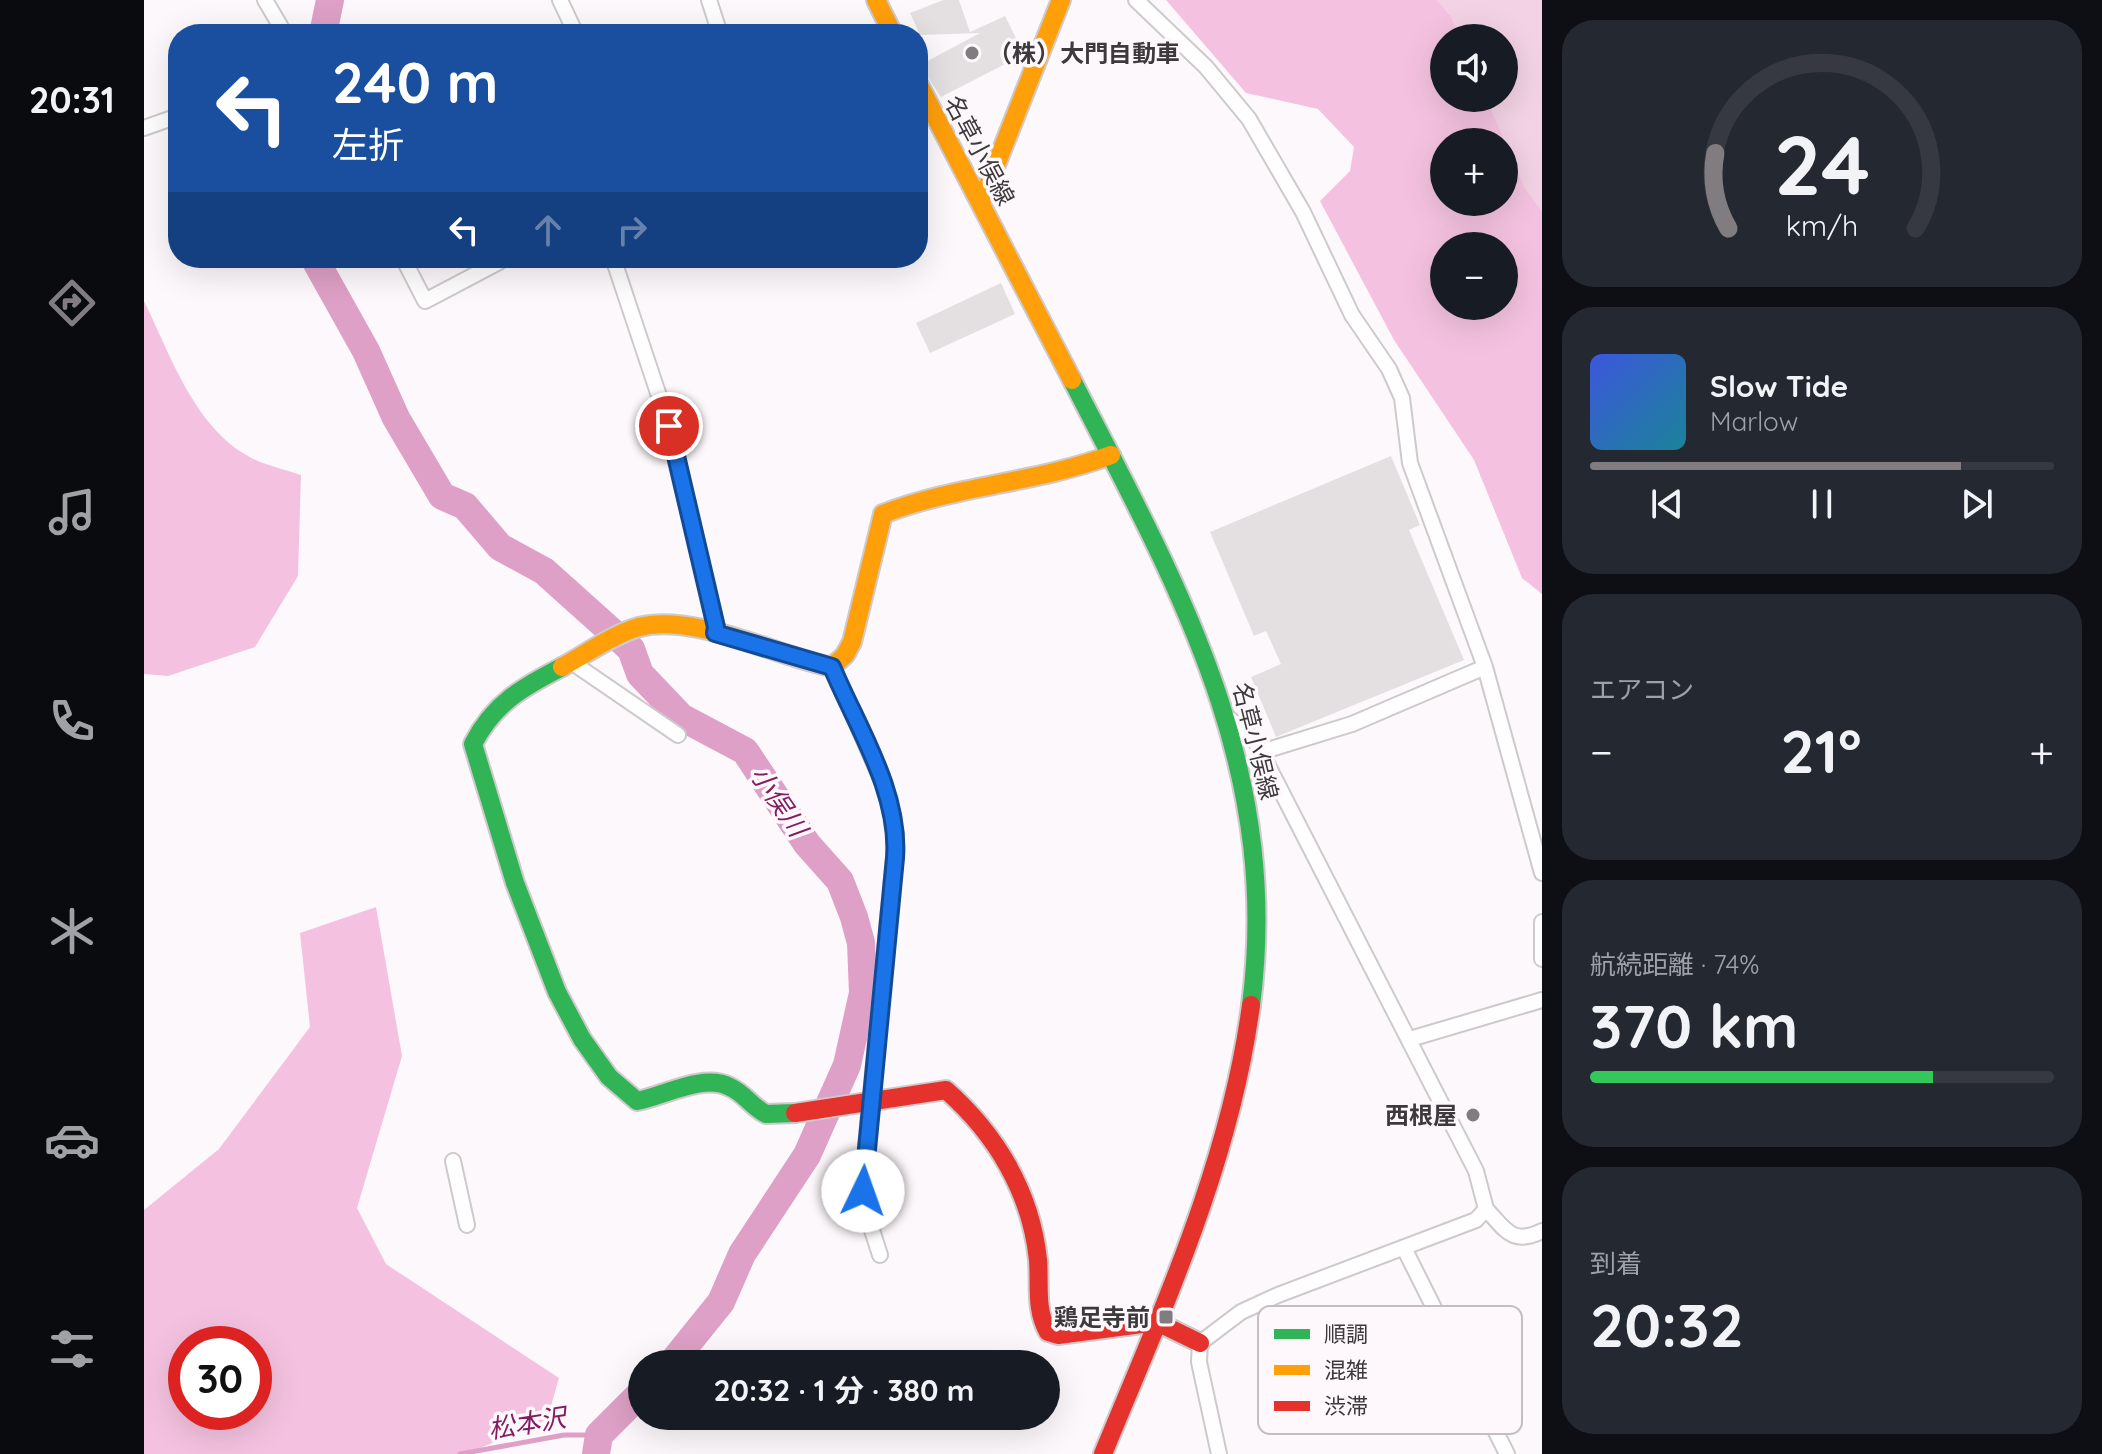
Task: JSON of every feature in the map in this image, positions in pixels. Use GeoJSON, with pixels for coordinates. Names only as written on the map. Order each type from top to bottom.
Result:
{"type":"FeatureCollection","features":[{"type":"Feature","properties":{"kind":"street"},"geometry":{"type":"LineString","coordinates":[[265,0],[279,24]]}},
{"type":"Feature","properties":{"kind":"street"},"geometry":{"type":"LineString","coordinates":[[560,0],[571,24]]}},
{"type":"Feature","properties":{"kind":"street"},"geometry":{"type":"LineString","coordinates":[[709,0],[717,24]]}},
{"type":"Feature","properties":{"kind":"street"},"geometry":{"type":"LineString","coordinates":[[876,0],[885,24]]}},
{"type":"Feature","properties":{"kind":"street"},"geometry":{"type":"LineString","coordinates":[[981,203],[1061,0]]}},
{"type":"Feature","properties":{"kind":"street"},"geometry":{"type":"LineString","coordinates":[[1136,0],[1206,67],[1249,119],[1303,212],[1352,315],[1389,369],[1402,398],[1410,463],[1485,667],[1542,873]]}},
{"type":"Feature","properties":{"kind":"street","name":"名草小俣線"},"geometry":{"type":"LineString","coordinates":[[928,102],[1184,600],[1230,719],[1256,856],[1258,920],[1254,991],[1246,1048],[1224,1137],[1157,1322],[1103,1454]]}},
{"type":"Feature","properties":{"kind":"street"},"geometry":{"type":"LineString","coordinates":[[144,128],[168,120]]}},
{"type":"Feature","properties":{"kind":"street"},"geometry":{"type":"LineString","coordinates":[[408,268],[425,301],[488,268]]}},
{"type":"Feature","properties":{"kind":"street"},"geometry":{"type":"LineString","coordinates":[[616,268],[669,426],[715,633]]}},
{"type":"Feature","properties":{"kind":"street"},"geometry":{"type":"LineString","coordinates":[[832,667],[845,655],[852,642],[883,514],[955,489],[1084,467],[1111,455]]}},
{"type":"Feature","properties":{"kind":"street"},"geometry":{"type":"LineString","coordinates":[[832,667],[715,633],[656,623],[623,632],[514,692],[482,726],[473,744],[520,898],[563,1004],[607,1079],[637,1101],[700,1084],[724,1083],[744,1096],[761,1113],[772,1116],[946,1090],[984,1129],[1028,1206],[1038,1258],[1039,1313],[1048,1332],[1058,1335],[1157,1322],[1200,1343]]}},
{"type":"Feature","properties":{"kind":"street"},"geometry":{"type":"LineString","coordinates":[[570,661],[678,735]]}},
{"type":"Feature","properties":{"kind":"street"},"geometry":{"type":"LineString","coordinates":[[832,667],[887,793],[896,836],[864,1167],[864,1205],[880,1255]]}},
{"type":"Feature","properties":{"kind":"street"},"geometry":{"type":"LineString","coordinates":[[1261,752],[1352,724],[1485,667]]}},
{"type":"Feature","properties":{"kind":"street"},"geometry":{"type":"LineString","coordinates":[[1230,719],[1255,741],[1261,752],[1476,1171],[1486,1209],[1512,1236],[1522,1239],[1542,1231]]}},
{"type":"Feature","properties":{"kind":"street"},"geometry":{"type":"LineString","coordinates":[[1542,922],[1542,959]]}},
{"type":"Feature","properties":{"kind":"street"},"geometry":{"type":"LineString","coordinates":[[1410,1039],[1542,1000]]}},
{"type":"Feature","properties":{"kind":"street"},"geometry":{"type":"LineString","coordinates":[[453,1161],[467,1225]]}},
{"type":"Feature","properties":{"kind":"street"},"geometry":{"type":"LineString","coordinates":[[1219,1454],[1199,1362],[1200,1343],[1241,1312],[1328,1275],[1476,1220],[1486,1209]]}},
{"type":"Feature","properties":{"kind":"street"},"geometry":{"type":"LineString","coordinates":[[1404,1248],[1433,1306]]}},
{"type":"Feature","properties":{"kind":"street"},"geometry":{"type":"LineString","coordinates":[[1497,1434],[1507,1454]]}},
{"type":"Feature","properties":{"kind":"shaded area"},"geometry":{"type":"Polygon","coordinates":[[[1166,0],[1437,0],[1451,17],[1454,24],[1430,24],[1430,112],[1492,112],[1499,128],[1430,128],[1430,216],[1518,216],[1518,173],[1542,212],[1542,594],[1522,578],[1474,460],[1394,340],[1320,201],[1350,171],[1354,147],[1318,109],[1246,93],[1166,0]]]}},
{"type":"Feature","properties":{"kind":"shaded area"},"geometry":{"type":"Polygon","coordinates":[[[1391,0],[1542,0],[1542,308],[1518,269],[1518,232],[1504,232],[1504,216],[1518,216],[1518,128],[1441,128],[1435,112],[1518,112],[1518,24],[1430,24],[1430,99],[1391,0]]]}},
{"type":"Feature","properties":{"kind":"shaded area"},"geometry":{"type":"Polygon","coordinates":[[[144,301],[186,387],[213,427],[248,456],[301,475],[298,576],[255,647],[168,676],[144,674],[144,301]]]}},
{"type":"Feature","properties":{"kind":"shaded area"},"geometry":{"type":"Polygon","coordinates":[[[376,907],[402,1056],[357,1208],[386,1264],[559,1378],[547,1420],[466,1454],[144,1454],[144,1210],[219,1149],[310,1027],[300,933],[376,907]]]}},
{"type":"Feature","properties":{"kind":"building"},"geometry":{"type":"Polygon","coordinates":[[[943,0],[959,0],[970,32],[1005,16],[1022,50],[1011,56],[1013,60],[941,97],[928,77],[928,61],[980,33],[928,35],[928,24],[915,24],[910,13],[943,0]]]}},
{"type":"Feature","properties":{"kind":"building"},"geometry":{"type":"Polygon","coordinates":[[[1001,283],[1015,314],[930,353],[916,323],[1001,283]]]}},
{"type":"Feature","properties":{"kind":"building"},"geometry":{"type":"Polygon","coordinates":[[[1391,456],[1420,525],[1409,530],[1464,660],[1276,737],[1251,677],[1281,664],[1266,631],[1254,636],[1210,532],[1391,456]]]}},
{"type":"Feature","properties":{"kind":"waterway","name":"小俣川"},"geometry":{"type":"LineString","coordinates":[[325,24],[330,0]]}},
{"type":"Feature","properties":{"kind":"waterway","name":"小俣川"},"geometry":{"type":"LineString","coordinates":[[320,268],[366,351],[396,418],[442,496],[465,506],[500,547],[544,571],[631,649],[640,674],[681,717],[745,751],[807,844],[840,881],[854,917],[861,943],[863,993],[847,1065],[807,1155],[742,1254],[721,1302],[682,1350]]}},
{"type":"Feature","properties":{"kind":"waterway","name":"小俣川"},"geometry":{"type":"LineString","coordinates":[[596,1454],[599,1435],[628,1406]]}},
{"type":"Feature","properties":{"kind":"waterway","name":"松本沢"},"geometry":{"type":"LineString","coordinates":[[460,1454],[564,1435],[599,1435]]}},
{"type":"Feature","properties":{"kind":"traffic: fast"},"geometry":{"type":"LineString","coordinates":[[1072,380],[1183,605],[1212,680],[1236,756],[1251,835],[1257,918],[1251,1005]]}},
{"type":"Feature","properties":{"kind":"traffic: fast"},"geometry":{"type":"LineString","coordinates":[[562,667],[500,707],[473,744],[515,883],[557,992],[582,1039],[609,1077],[637,1101],[696,1084],[719,1083],[735,1090],[766,1114],[795,1113]]}},
{"type":"Feature","properties":{"kind":"traffic: slow"},"geometry":{"type":"LineString","coordinates":[[876,0],[888,24]]}},
{"type":"Feature","properties":{"kind":"traffic: slow"},"geometry":{"type":"LineString","coordinates":[[981,203],[1061,0]]}},
{"type":"Feature","properties":{"kind":"traffic: slow"},"geometry":{"type":"LineString","coordinates":[[928,102],[1072,380]]}},
{"type":"Feature","properties":{"kind":"traffic: slow"},"geometry":{"type":"LineString","coordinates":[[562,667],[620,634],[661,624],[710,631],[832,667],[845,655],[852,642],[883,514],[939,496],[1055,472],[1111,455]]}},
{"type":"Feature","properties":{"kind":"traffic: jam"},"geometry":{"type":"LineString","coordinates":[[1103,1454],[1171,1289],[1211,1178],[1241,1064],[1251,1005]]}},
{"type":"Feature","properties":{"kind":"traffic: jam"},"geometry":{"type":"LineString","coordinates":[[795,1113],[946,1090],[995,1145],[1019,1188],[1034,1235],[1040,1306],[1048,1332],[1058,1335],[1157,1322],[1200,1343]]}},
{"type":"Feature","properties":{"kind":"place","name":"（株）大門自動車"},"geometry":{"type":"Point","coordinates":[972,53]}},
{"type":"Feature","properties":{"kind":"place","name":"西根屋"},"geometry":{"type":"Point","coordinates":[1473,1115]}},
{"type":"Feature","properties":{"kind":"place","name":"鶏足寺前"},"geometry":{"type":"Point","coordinates":[1166,1317]}},
{"type":"Feature","properties":{"kind":"route"},"geometry":{"type":"LineString","coordinates":[[669,426],[715,633],[832,667],[887,793],[896,836],[895,858],[863,1191]]}}]}
